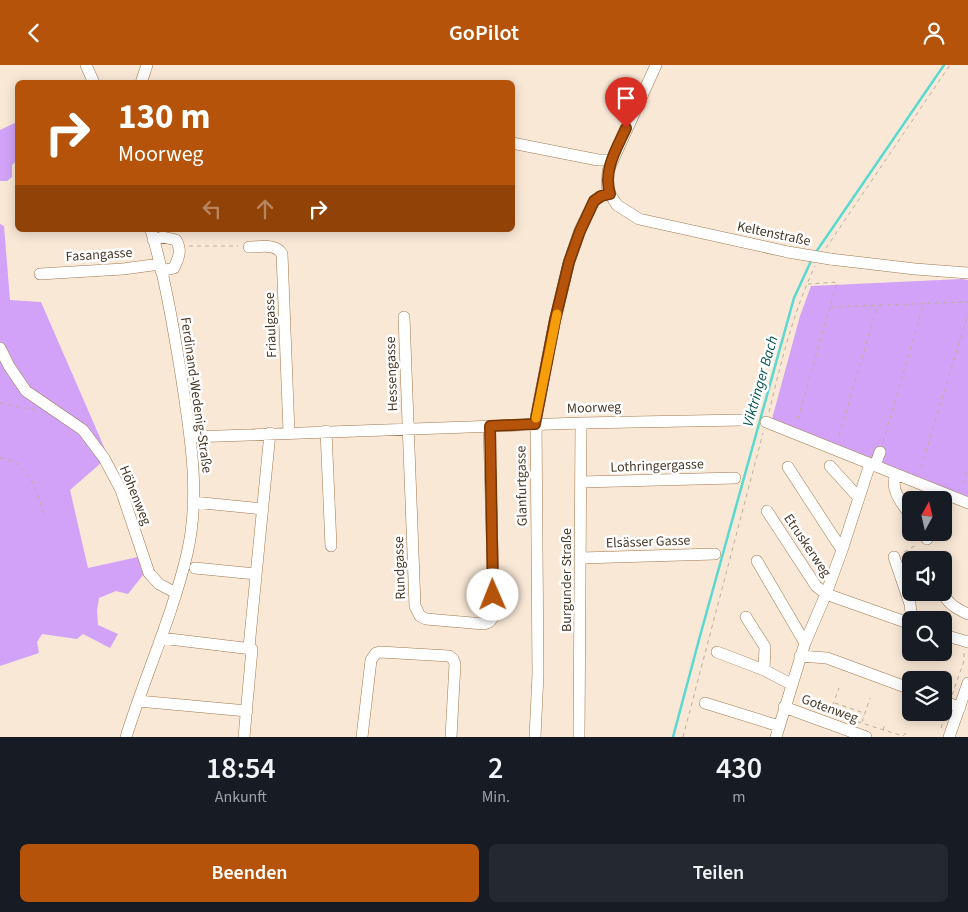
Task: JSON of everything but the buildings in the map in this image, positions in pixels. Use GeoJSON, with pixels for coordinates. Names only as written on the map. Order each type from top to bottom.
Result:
{"type":"FeatureCollection","features":[{"type":"Feature","properties":{"kind":"street"},"geometry":{"type":"LineString","coordinates":[[86,65],[93,80]]}},
{"type":"Feature","properties":{"kind":"street"},"geometry":{"type":"LineString","coordinates":[[142,80],[148,65]]}},
{"type":"Feature","properties":{"kind":"street"},"geometry":{"type":"LineString","coordinates":[[610,194],[607,185],[609,165],[656,65]]}},
{"type":"Feature","properties":{"kind":"street"},"geometry":{"type":"LineString","coordinates":[[515,144],[598,160],[609,165]]}},
{"type":"Feature","properties":{"kind":"street","name":"Keltenstraße"},"geometry":{"type":"LineString","coordinates":[[610,194],[617,205],[639,219],[788,252],[915,269],[968,273]]}},
{"type":"Feature","properties":{"kind":"street","name":"Glanfurtgasse"},"geometry":{"type":"LineString","coordinates":[[535,737],[538,674],[535,424],[555,320],[569,262],[580,231],[594,201],[601,196],[610,194]]}},
{"type":"Feature","properties":{"kind":"street"},"geometry":{"type":"LineString","coordinates":[[152,235],[176,240],[180,246],[180,256],[174,268],[161,267]]}},
{"type":"Feature","properties":{"kind":"street","name":"Ferdinand-Wedenig-Straße"},"geometry":{"type":"LineString","coordinates":[[126,737],[176,593],[187,553],[194,484],[190,437],[171,315],[152,235]]}},
{"type":"Feature","properties":{"kind":"street","name":"Friaulgasse"},"geometry":{"type":"LineString","coordinates":[[249,247],[274,247],[280,249],[282,254],[289,433]]}},
{"type":"Feature","properties":{"kind":"street","name":"Fasangasse"},"geometry":{"type":"LineString","coordinates":[[40,274],[161,267]]}},
{"type":"Feature","properties":{"kind":"street","name":"Hessengasse"},"geometry":{"type":"LineString","coordinates":[[404,317],[408,429]]}},
{"type":"Feature","properties":{"kind":"street","name":"Höhenweg"},"geometry":{"type":"LineString","coordinates":[[0,348],[9,366],[26,391],[83,429],[92,440],[121,490],[149,573],[159,584],[176,593]]}},
{"type":"Feature","properties":{"kind":"street","name":"Moorweg"},"geometry":{"type":"LineString","coordinates":[[190,437],[535,424],[742,419]]}},
{"type":"Feature","properties":{"kind":"street"},"geometry":{"type":"LineString","coordinates":[[766,422],[968,503]]}},
{"type":"Feature","properties":{"kind":"street","name":"Burgunder Straße"},"geometry":{"type":"LineString","coordinates":[[580,737],[581,423]]}},
{"type":"Feature","properties":{"kind":"street","name":"Rundgasse"},"geometry":{"type":"LineString","coordinates":[[408,429],[415,606],[417,612],[420,617],[426,619],[484,624],[490,622],[494,614],[490,426]]}},
{"type":"Feature","properties":{"kind":"street"},"geometry":{"type":"LineString","coordinates":[[326,431],[331,545]]}},
{"type":"Feature","properties":{"kind":"street"},"geometry":{"type":"LineString","coordinates":[[244,737],[252,651],[249,647],[270,433]]}},
{"type":"Feature","properties":{"kind":"street","name":"Etruskerweg"},"geometry":{"type":"LineString","coordinates":[[706,703],[777,731],[804,643],[826,593],[872,465],[880,452]]}},
{"type":"Feature","properties":{"kind":"street"},"geometry":{"type":"LineString","coordinates":[[830,466],[859,498]]}},
{"type":"Feature","properties":{"kind":"street","name":"Etruskerweg"},"geometry":{"type":"LineString","coordinates":[[788,467],[842,549]]}},
{"type":"Feature","properties":{"kind":"street"},"geometry":{"type":"LineString","coordinates":[[896,475],[894,480],[898,499],[902,504]]}},
{"type":"Feature","properties":{"kind":"street","name":"Lothringergasse"},"geometry":{"type":"LineString","coordinates":[[580,482],[735,478]]}},
{"type":"Feature","properties":{"kind":"street"},"geometry":{"type":"LineString","coordinates":[[193,502],[263,509]]}},
{"type":"Feature","properties":{"kind":"street","name":"Etruskerweg"},"geometry":{"type":"LineString","coordinates":[[767,511],[816,586],[826,593]]}},
{"type":"Feature","properties":{"kind":"street","name":"Elsässer Gasse"},"geometry":{"type":"LineString","coordinates":[[581,558],[715,554]]}},
{"type":"Feature","properties":{"kind":"street"},"geometry":{"type":"LineString","coordinates":[[894,557],[911,611]]}},
{"type":"Feature","properties":{"kind":"street"},"geometry":{"type":"LineString","coordinates":[[758,561],[804,643]]}},
{"type":"Feature","properties":{"kind":"street"},"geometry":{"type":"LineString","coordinates":[[195,568],[256,574]]}},
{"type":"Feature","properties":{"kind":"street"},"geometry":{"type":"LineString","coordinates":[[826,593],[902,621]]}},
{"type":"Feature","properties":{"kind":"street"},"geometry":{"type":"LineString","coordinates":[[949,601],[956,609],[968,613]]}},
{"type":"Feature","properties":{"kind":"street"},"geometry":{"type":"LineString","coordinates":[[746,617],[765,647],[764,670]]}},
{"type":"Feature","properties":{"kind":"street"},"geometry":{"type":"LineString","coordinates":[[952,637],[967,642]]}},
{"type":"Feature","properties":{"kind":"street"},"geometry":{"type":"LineString","coordinates":[[161,638],[249,647]]}},
{"type":"Feature","properties":{"kind":"street"},"geometry":{"type":"LineString","coordinates":[[717,651],[764,670],[791,684]]}},
{"type":"Feature","properties":{"kind":"street"},"geometry":{"type":"LineString","coordinates":[[362,737],[371,660],[376,653],[380,652],[449,655],[453,659],[455,664],[451,737]]}},
{"type":"Feature","properties":{"kind":"street"},"geometry":{"type":"LineString","coordinates":[[800,655],[827,658],[902,686]]}},
{"type":"Feature","properties":{"kind":"street"},"geometry":{"type":"LineString","coordinates":[[945,733],[968,683]]}},
{"type":"Feature","properties":{"kind":"street"},"geometry":{"type":"LineString","coordinates":[[138,701],[247,711]]}},
{"type":"Feature","properties":{"kind":"street","name":"Gotenweg"},"geometry":{"type":"LineString","coordinates":[[784,707],[827,716],[861,736]]}},
{"type":"Feature","properties":{"kind":"path"},"geometry":{"type":"LineString","coordinates":[[826,248],[950,65]]}},
{"type":"Feature","properties":{"kind":"path"},"geometry":{"type":"LineString","coordinates":[[180,246],[249,247]]}},
{"type":"Feature","properties":{"kind":"path"},"geometry":{"type":"LineString","coordinates":[[683,737],[792,323],[818,261]]}},
{"type":"Feature","properties":{"kind":"path"},"geometry":{"type":"LineString","coordinates":[[798,419],[837,282],[807,284]]}},
{"type":"Feature","properties":{"kind":"path"},"geometry":{"type":"LineString","coordinates":[[830,307],[968,302]]}},
{"type":"Feature","properties":{"kind":"path"},"geometry":{"type":"LineString","coordinates":[[880,452],[924,303]]}},
{"type":"Feature","properties":{"kind":"path"},"geometry":{"type":"LineString","coordinates":[[839,436],[877,306]]}},
{"type":"Feature","properties":{"kind":"path"},"geometry":{"type":"LineString","coordinates":[[921,468],[968,313]]}},
{"type":"Feature","properties":{"kind":"path"},"geometry":{"type":"LineString","coordinates":[[0,403],[34,410]]}},
{"type":"Feature","properties":{"kind":"path"},"geometry":{"type":"LineString","coordinates":[[0,458],[9,459],[30,474],[44,514]]}},
{"type":"Feature","properties":{"kind":"path"},"geometry":{"type":"LineString","coordinates":[[963,484],[968,469]]}},
{"type":"Feature","properties":{"kind":"path"},"geometry":{"type":"LineString","coordinates":[[894,557],[918,541]]}},
{"type":"Feature","properties":{"kind":"path"},"geometry":{"type":"LineString","coordinates":[[945,733],[956,709],[967,642]]}},
{"type":"Feature","properties":{"kind":"path"},"geometry":{"type":"LineString","coordinates":[[827,716],[839,689]]}},
{"type":"Feature","properties":{"kind":"path"},"geometry":{"type":"LineString","coordinates":[[861,736],[862,723],[870,698]]}},
{"type":"Feature","properties":{"kind":"path"},"geometry":{"type":"LineString","coordinates":[[810,707],[813,699]]}},
{"type":"Feature","properties":{"kind":"path"},"geometry":{"type":"LineString","coordinates":[[834,702],[865,713]]}},
{"type":"Feature","properties":{"kind":"path"},"geometry":{"type":"LineString","coordinates":[[838,716],[903,736],[907,732]]}},
{"type":"Feature","properties":{"kind":"path"},"geometry":{"type":"LineString","coordinates":[[883,730],[885,724]]}},
{"type":"Feature","properties":{"kind":"shaded area"},"geometry":{"type":"Polygon","coordinates":[[[15,123],[15,162],[12,165],[12,177],[7,181],[0,181],[0,130],[15,123]]]}},
{"type":"Feature","properties":{"kind":"shaded area"},"geometry":{"type":"Polygon","coordinates":[[[0,224],[4,226],[10,300],[41,302],[111,463],[23,382],[0,342],[0,224]]]}},
{"type":"Feature","properties":{"kind":"shaded area"},"geometry":{"type":"Polygon","coordinates":[[[968,280],[968,497],[772,419],[800,316],[811,286],[968,280]]]}},
{"type":"Feature","properties":{"kind":"shaded area"},"geometry":{"type":"Polygon","coordinates":[[[0,357],[24,393],[86,440],[101,463],[70,490],[88,568],[138,557],[143,575],[128,594],[116,591],[99,598],[97,610],[98,625],[118,634],[110,648],[83,634],[77,639],[42,634],[37,642],[39,653],[0,666],[0,357]]]}},
{"type":"Feature","properties":{"kind":"waterway","name":"Viktringer Bach"},"geometry":{"type":"LineString","coordinates":[[816,252],[944,65]]}},
{"type":"Feature","properties":{"kind":"waterway","name":"Viktringer Bach"},"geometry":{"type":"LineString","coordinates":[[673,737],[794,298],[812,259]]}},
{"type":"Feature","properties":{"kind":"slow traffic"},"geometry":{"type":"LineString","coordinates":[[536,418],[557,314]]}},
{"type":"Feature","properties":{"kind":"route"},"geometry":{"type":"LineString","coordinates":[[493,595],[490,426],[535,424],[555,320],[569,262],[580,231],[594,201],[601,196],[610,194],[607,185],[608,171],[626,128]]}}]}
